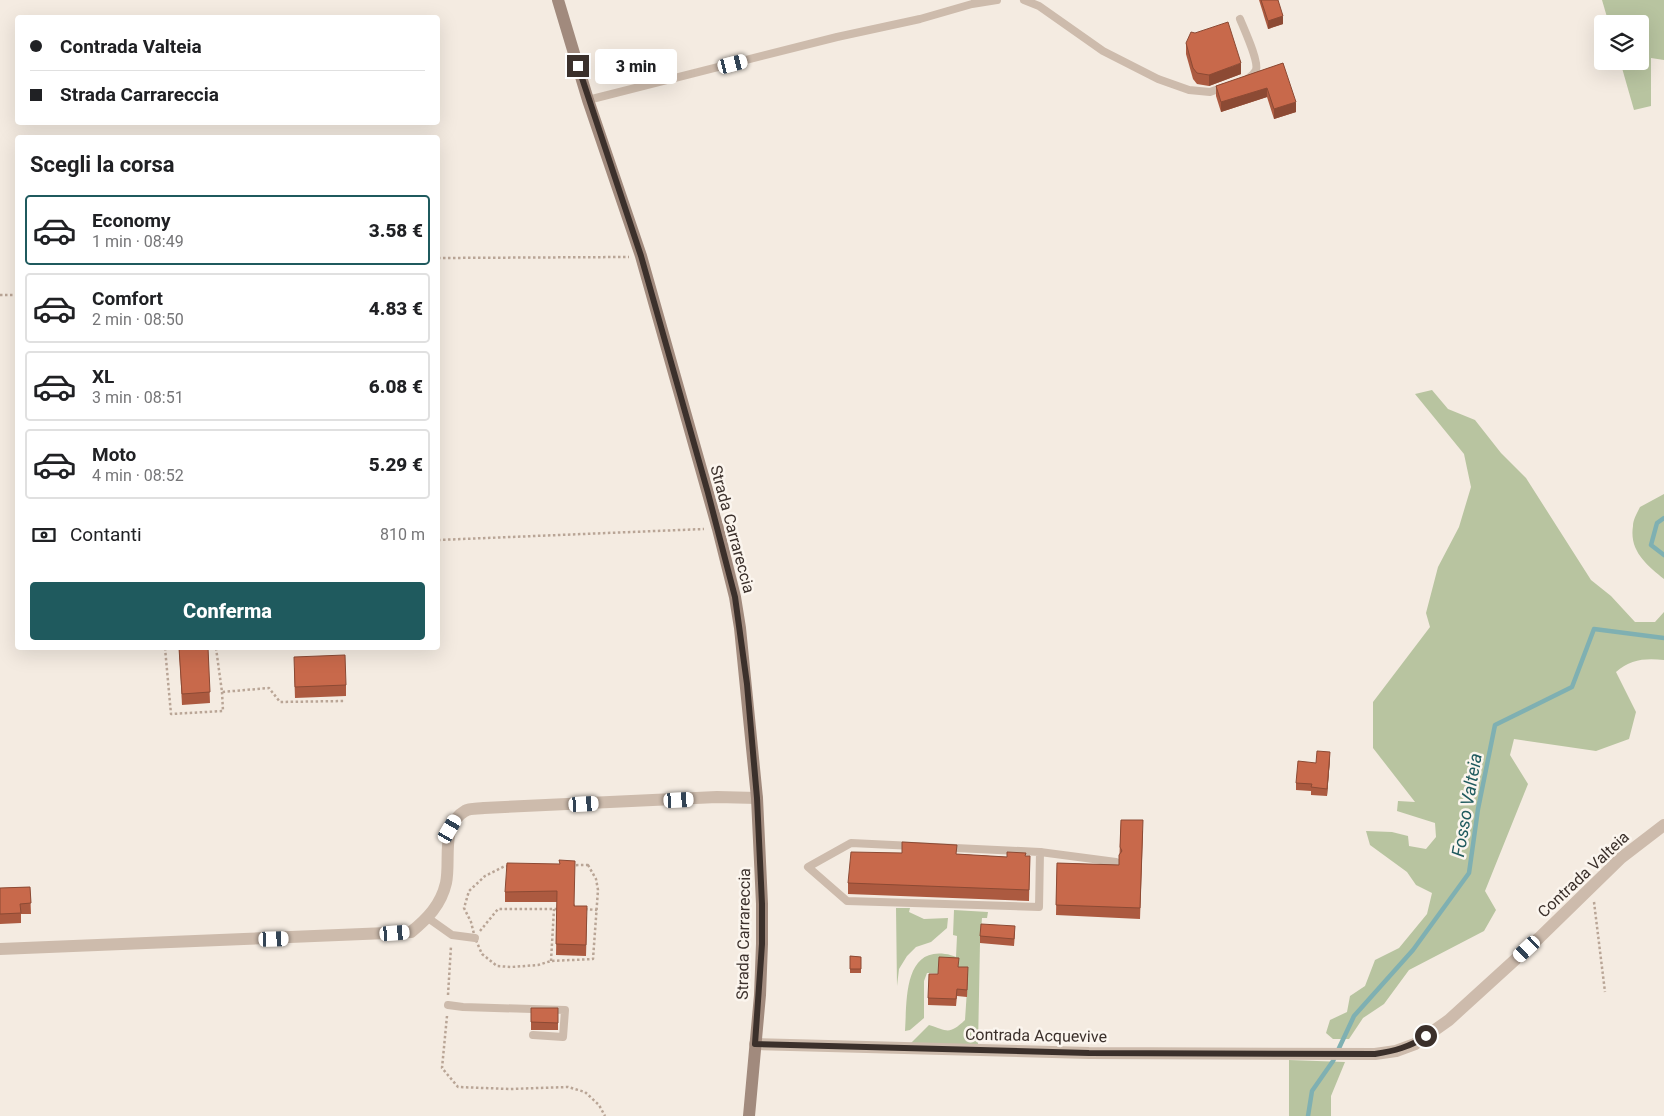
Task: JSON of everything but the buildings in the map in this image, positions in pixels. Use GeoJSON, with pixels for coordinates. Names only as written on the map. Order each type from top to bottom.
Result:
{"type":"FeatureCollection","features":[{"type":"Feature","properties":{"kind":"main road","name":"Strada Carrareccia"},"geometry":{"type":"LineString","coordinates":[[558,0],[588,100],[641,256],[718,529],[735,597],[747,684],[757,798],[762,904],[762,944],[749,1116]]}},
{"type":"Feature","properties":{"kind":"street"},"geometry":{"type":"LineString","coordinates":[[0,949],[411,932],[428,918],[439,903],[446,883],[450,829],[456,819],[466,810],[717,798],[757,798]]}},
{"type":"Feature","properties":{"kind":"street","name":"Contrada Valteia"},"geometry":{"type":"LineString","coordinates":[[1316,1053],[1375,1054],[1396,1051],[1415,1044],[1449,1020],[1492,982],[1621,858],[1664,825]]}},
{"type":"Feature","properties":{"kind":"street","name":"Contrada Acquevive"},"geometry":{"type":"LineString","coordinates":[[755,1044],[1080,1053],[1316,1053]]}},
{"type":"Feature","properties":{"kind":"lane"},"geometry":{"type":"LineString","coordinates":[[588,100],[837,37],[920,19],[972,4],[997,0]]}},
{"type":"Feature","properties":{"kind":"lane"},"geometry":{"type":"LineString","coordinates":[[1024,0],[1038,6],[1103,51],[1158,79],[1189,90],[1210,92],[1250,77],[1256,71],[1256,63],[1240,19]]}},
{"type":"Feature","properties":{"kind":"lane"},"geometry":{"type":"LineString","coordinates":[[1040,852],[1039,907],[847,901],[808,867],[851,843],[1040,852],[1116,862]]}},
{"type":"Feature","properties":{"kind":"lane"},"geometry":{"type":"LineString","coordinates":[[428,918],[452,934],[475,938]]}},
{"type":"Feature","properties":{"kind":"lane"},"geometry":{"type":"LineString","coordinates":[[448,1005],[565,1010],[563,1037],[533,1035]]}},
{"type":"Feature","properties":{"kind":"path"},"geometry":{"type":"LineString","coordinates":[[440,258],[641,256]]}},
{"type":"Feature","properties":{"kind":"path"},"geometry":{"type":"LineString","coordinates":[[0,296],[15,295]]}},
{"type":"Feature","properties":{"kind":"path"},"geometry":{"type":"LineString","coordinates":[[440,540],[718,529]]}},
{"type":"Feature","properties":{"kind":"path"},"geometry":{"type":"LineString","coordinates":[[165,650],[171,714],[223,710],[216,650]]}},
{"type":"Feature","properties":{"kind":"path"},"geometry":{"type":"LineString","coordinates":[[222,692],[269,688],[280,702],[344,701]]}},
{"type":"Feature","properties":{"kind":"path"},"geometry":{"type":"LineString","coordinates":[[588,865],[596,878],[597,910],[593,959],[551,960],[538,965],[512,967],[497,966],[482,954],[464,908],[469,891],[485,876],[505,866],[588,865]]}},
{"type":"Feature","properties":{"kind":"path"},"geometry":{"type":"LineString","coordinates":[[1592,885],[1605,992]]}},
{"type":"Feature","properties":{"kind":"path"},"geometry":{"type":"LineString","coordinates":[[475,938],[498,908],[563,909]]}},
{"type":"Feature","properties":{"kind":"path"},"geometry":{"type":"LineString","coordinates":[[551,960],[554,909]]}},
{"type":"Feature","properties":{"kind":"path"},"geometry":{"type":"LineString","coordinates":[[580,909],[597,910]]}},
{"type":"Feature","properties":{"kind":"path"},"geometry":{"type":"LineString","coordinates":[[452,934],[442,1068],[458,1087],[510,1089],[568,1087],[585,1092],[598,1105],[605,1116]]}},
{"type":"Feature","properties":{"kind":"green space"},"geometry":{"type":"Polygon","coordinates":[[[1602,0],[1664,0],[1664,60],[1651,58],[1651,106],[1634,110],[1623,70],[1649,70],[1649,15],[1606,15],[1602,0]]]}},
{"type":"Feature","properties":{"kind":"green space"},"geometry":{"type":"Polygon","coordinates":[[[1432,390],[1448,409],[1475,420],[1501,453],[1526,478],[1591,580],[1611,596],[1635,622],[1655,622],[1664,612],[1664,660],[1638,660],[1627,664],[1616,672],[1636,712],[1629,739],[1596,751],[1514,739],[1510,755],[1528,784],[1485,891],[1496,910],[1484,931],[1409,970],[1384,1004],[1363,1018],[1349,1039],[1333,1039],[1326,1033],[1330,1020],[1347,1012],[1350,996],[1365,986],[1375,960],[1399,948],[1427,914],[1432,893],[1416,885],[1407,872],[1370,845],[1366,831],[1392,832],[1408,836],[1409,846],[1426,849],[1436,837],[1435,823],[1397,811],[1398,801],[1415,802],[1373,748],[1373,702],[1430,627],[1426,613],[1438,567],[1459,527],[1471,487],[1464,454],[1415,394],[1432,390]]]}},
{"type":"Feature","properties":{"kind":"green space"},"geometry":{"type":"Polygon","coordinates":[[[1664,494],[1664,579],[1641,557],[1632,535],[1635,516],[1640,507],[1664,494]]]}},
{"type":"Feature","properties":{"kind":"green space"},"geometry":{"type":"Polygon","coordinates":[[[896,908],[910,908],[909,912],[924,919],[948,918],[947,928],[931,942],[916,947],[907,956],[899,969],[897,986],[896,908]]]}},
{"type":"Feature","properties":{"kind":"green space"},"geometry":{"type":"Polygon","coordinates":[[[954,910],[988,912],[987,918],[982,918],[980,943],[978,1046],[909,1045],[929,1025],[940,1029],[952,1030],[965,1020],[968,975],[927,973],[924,981],[924,1018],[910,1030],[905,1031],[907,993],[914,968],[921,960],[931,954],[946,954],[956,957],[957,936],[953,935],[954,910]]]}},
{"type":"Feature","properties":{"kind":"green space"},"geometry":{"type":"Polygon","coordinates":[[[1289,1060],[1345,1062],[1331,1096],[1331,1116],[1289,1116],[1289,1060]]]}},
{"type":"Feature","properties":{"kind":"waterway","name":"Fosso Valteia"},"geometry":{"type":"LineString","coordinates":[[1664,518],[1657,523],[1651,545],[1664,555]]}},
{"type":"Feature","properties":{"kind":"waterway","name":"Fosso Valteia"},"geometry":{"type":"LineString","coordinates":[[1308,1116],[1312,1091],[1333,1061],[1354,1016],[1413,950],[1469,873],[1478,809],[1495,725],[1572,687],[1594,629],[1664,638]]}},
{"type":"Feature","properties":{"kind":"route"},"geometry":{"type":"LineString","coordinates":[[578,66],[641,256],[718,529],[735,597],[747,684],[757,798],[762,904],[760,995],[755,1044],[1089,1053],[1375,1054],[1396,1051],[1415,1044],[1426,1036]]}}]}
